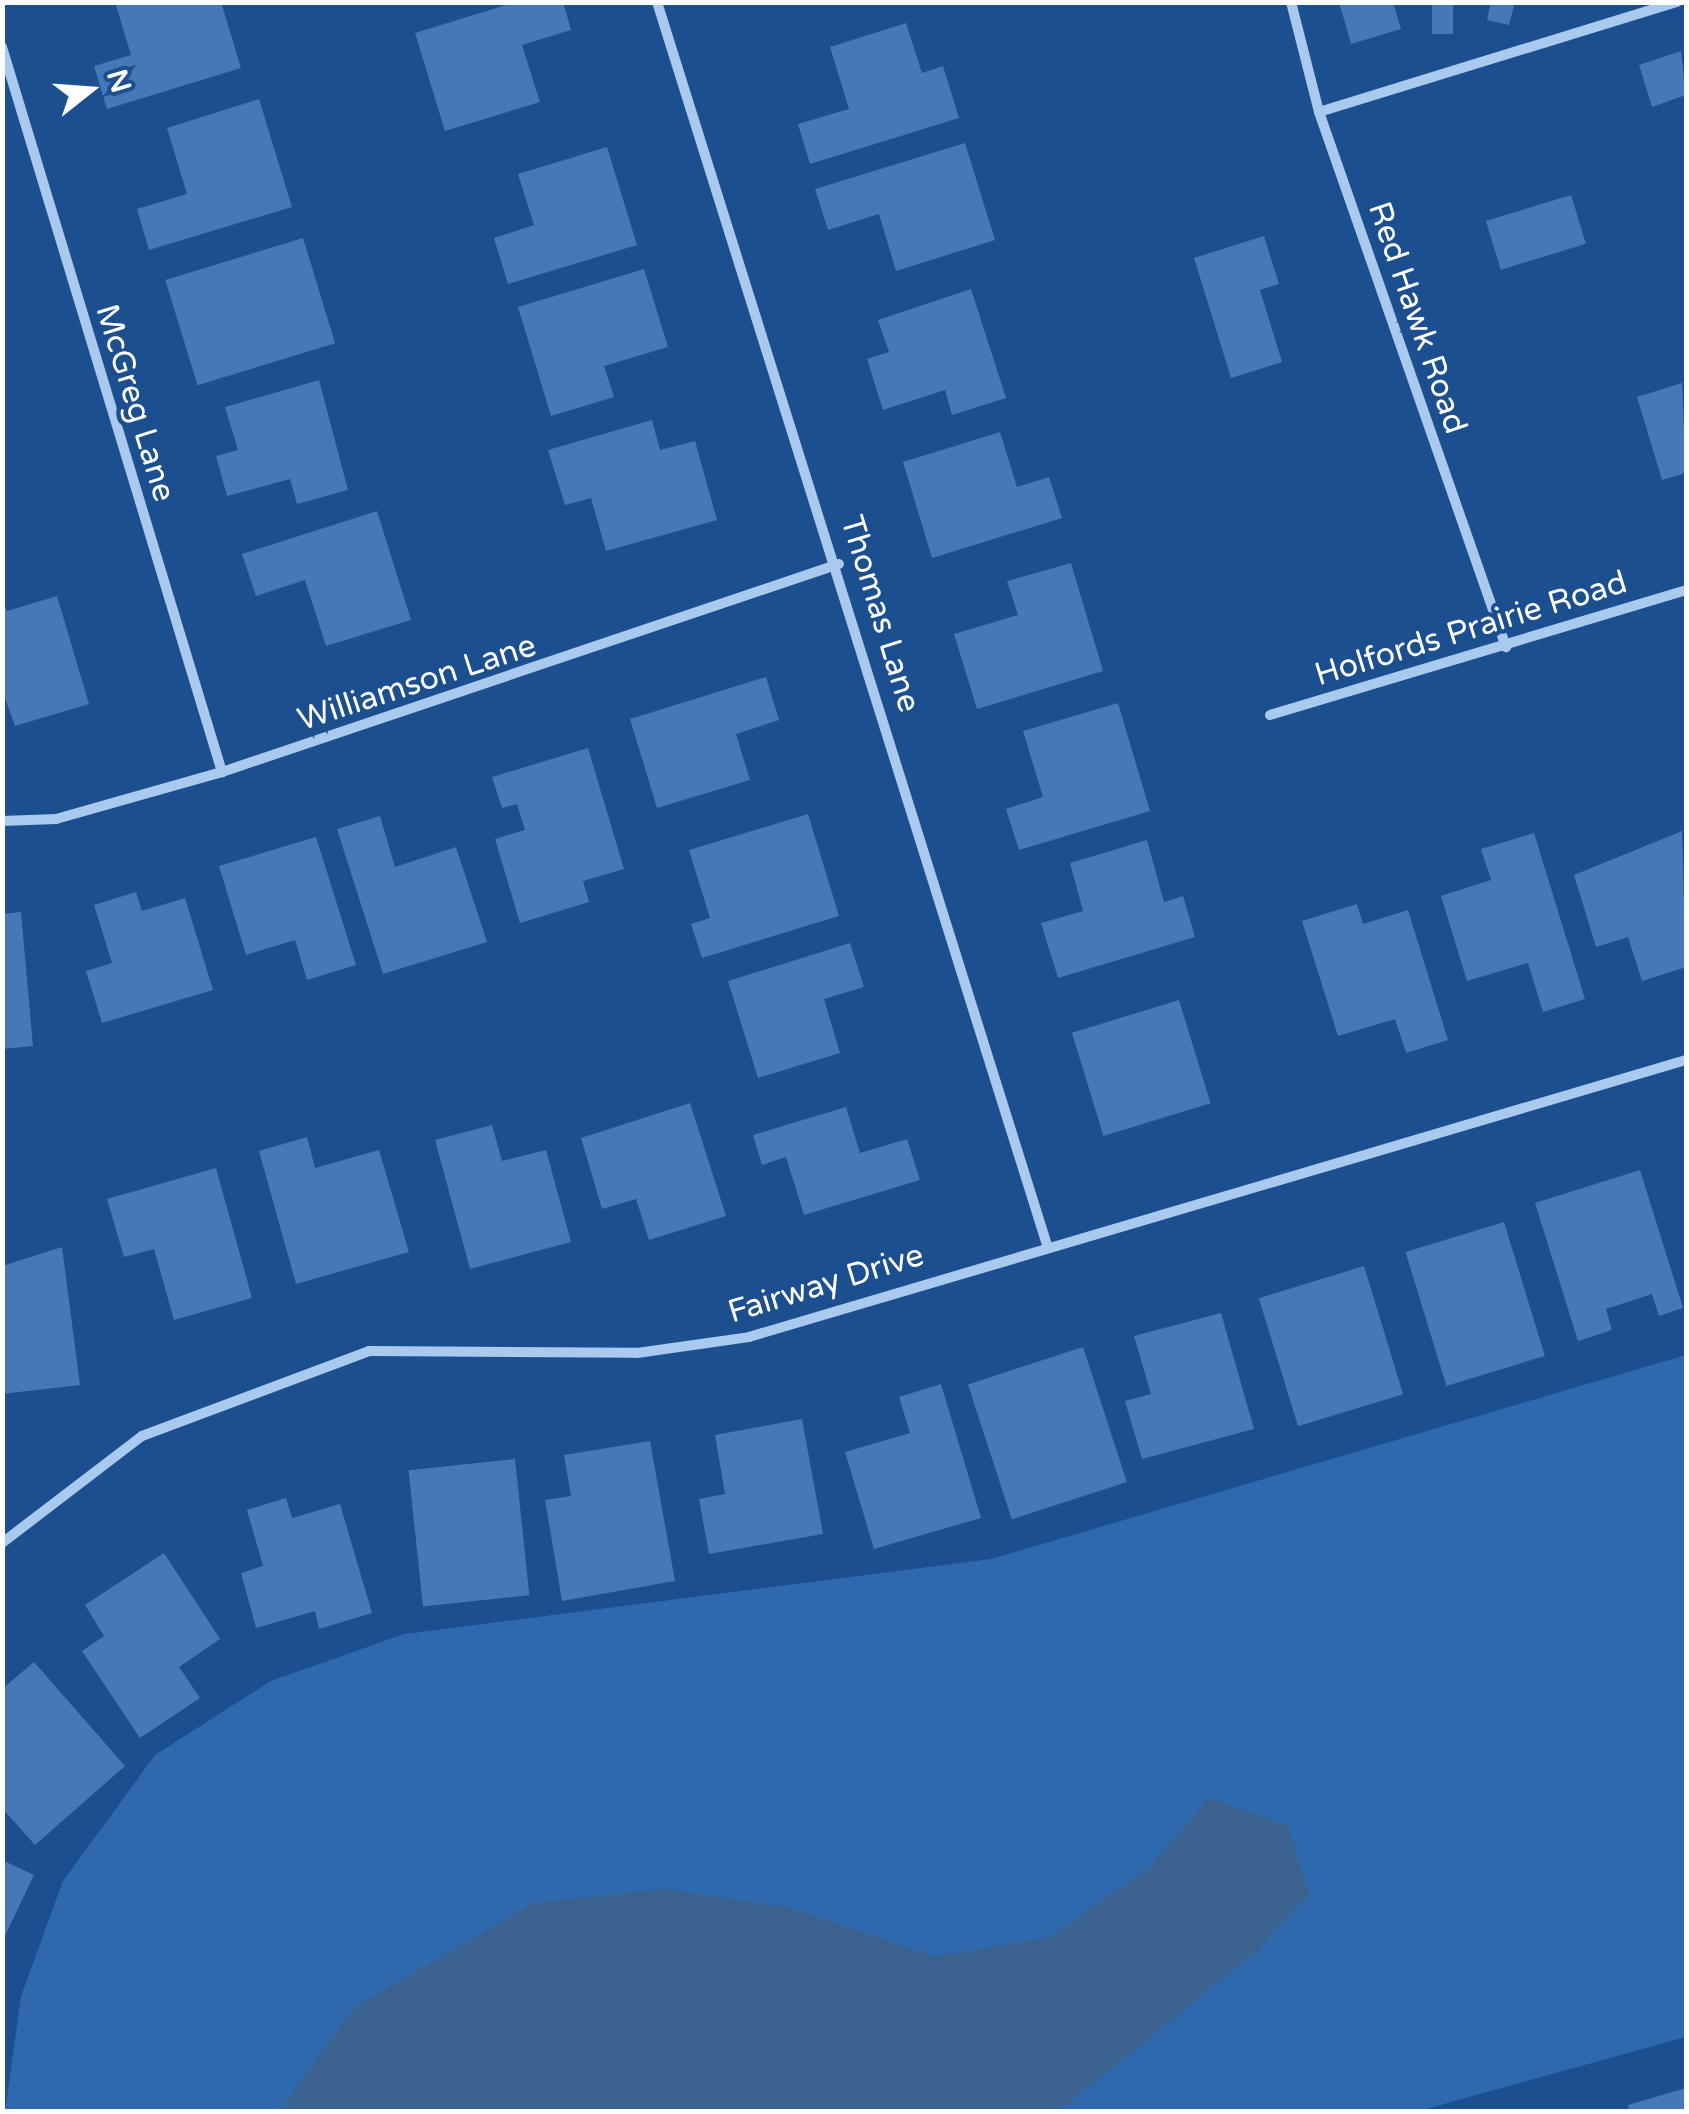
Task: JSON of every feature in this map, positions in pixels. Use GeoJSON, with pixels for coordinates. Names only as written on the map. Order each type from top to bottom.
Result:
{"type":"FeatureCollection","features":[{"type":"Feature","properties":{"kind":"street","name":"Thomas Lane"},"geometry":{"type":"LineString","coordinates":[[657,2],[839,564],[1046,1242]]}},
{"type":"Feature","properties":{"kind":"street","name":"Red Hawk Road"},"geometry":{"type":"LineString","coordinates":[[1291,2],[1319,112],[1506,647]]}},
{"type":"Feature","properties":{"kind":"street"},"geometry":{"type":"LineString","coordinates":[[1319,112],[1677,2]]}},
{"type":"Feature","properties":{"kind":"street","name":"McGreg Lane"},"geometry":{"type":"LineString","coordinates":[[2,48],[222,772]]}},
{"type":"Feature","properties":{"kind":"street","name":"Williamson Lane"},"geometry":{"type":"LineString","coordinates":[[2,822],[56,819],[222,772],[839,564]]}},
{"type":"Feature","properties":{"kind":"street","name":"Holfords Prairie Road"},"geometry":{"type":"LineString","coordinates":[[1270,715],[1686,590]]}},
{"type":"Feature","properties":{"kind":"street","name":"Fairway Drive"},"geometry":{"type":"LineString","coordinates":[[2,1543],[142,1436],[369,1351],[637,1352],[750,1337],[1046,1242],[1686,1060]]}},
{"type":"Feature","properties":{"kind":"shaded area"},"geometry":{"type":"Polygon","coordinates":[[[1686,1355],[1686,2037],[1415,2112],[5,2112],[21,1996],[63,1881],[155,1755],[271,1681],[404,1634],[991,1559],[1686,1355]]]}},
{"type":"Feature","properties":{"kind":"shaded area"},"geometry":{"type":"Polygon","coordinates":[[[1209,1798],[1288,1826],[1309,1895],[1256,1952],[1059,2111],[279,2111],[355,2007],[534,1903],[665,1889],[791,1908],[935,1957],[1050,1937],[1149,1868],[1209,1798]]]}},
{"type":"Feature","properties":{"kind":"building"},"geometry":{"type":"Polygon","coordinates":[[[115,2],[221,2],[241,68],[107,109],[94,66],[131,55],[115,2]]]}},
{"type":"Feature","properties":{"kind":"building"},"geometry":{"type":"Polygon","coordinates":[[[516,2],[563,2],[571,30],[522,45],[540,102],[445,131],[415,33],[516,2]]]}},
{"type":"Feature","properties":{"kind":"building"},"geometry":{"type":"Polygon","coordinates":[[[1339,2],[1393,2],[1401,29],[1351,44],[1339,2]]]}},
{"type":"Feature","properties":{"kind":"building"},"geometry":{"type":"Polygon","coordinates":[[[1432,2],[1453,2],[1453,34],[1432,34],[1432,2]]]}},
{"type":"Feature","properties":{"kind":"building"},"geometry":{"type":"Polygon","coordinates":[[[1491,2],[1515,2],[1509,25],[1487,20],[1491,2]]]}},
{"type":"Feature","properties":{"kind":"building"},"geometry":{"type":"Polygon","coordinates":[[[906,23],[922,73],[943,66],[959,118],[810,164],[798,124],[849,109],[830,47],[906,23]]]}},
{"type":"Feature","properties":{"kind":"building"},"geometry":{"type":"Polygon","coordinates":[[[1681,51],[1686,95],[1652,107],[1639,65],[1681,51]]]}},
{"type":"Feature","properties":{"kind":"building"},"geometry":{"type":"Polygon","coordinates":[[[259,99],[292,207],[149,250],[137,209],[187,194],[167,128],[259,99]]]}},
{"type":"Feature","properties":{"kind":"building"},"geometry":{"type":"Polygon","coordinates":[[[965,143],[995,240],[896,271],[879,214],[828,230],[815,189],[965,143]]]}},
{"type":"Feature","properties":{"kind":"building"},"geometry":{"type":"Polygon","coordinates":[[[607,147],[637,245],[508,284],[494,238],[534,225],[518,174],[607,147]]]}},
{"type":"Feature","properties":{"kind":"building"},"geometry":{"type":"Polygon","coordinates":[[[1571,195],[1586,244],[1501,270],[1486,221],[1571,195]]]}},
{"type":"Feature","properties":{"kind":"building"},"geometry":{"type":"Polygon","coordinates":[[[1264,236],[1279,284],[1260,290],[1282,362],[1231,378],[1194,258],[1264,236]]]}},
{"type":"Feature","properties":{"kind":"building"},"geometry":{"type":"Polygon","coordinates":[[[303,238],[335,343],[197,385],[165,280],[303,238]]]}},
{"type":"Feature","properties":{"kind":"building"},"geometry":{"type":"Polygon","coordinates":[[[644,269],[668,347],[604,366],[614,397],[551,416],[518,307],[644,269]]]}},
{"type":"Feature","properties":{"kind":"building"},"geometry":{"type":"Polygon","coordinates":[[[971,289],[1006,398],[952,415],[945,390],[883,410],[867,359],[889,352],[878,320],[971,289]]]}},
{"type":"Feature","properties":{"kind":"building"},"geometry":{"type":"Polygon","coordinates":[[[319,380],[348,490],[297,504],[290,479],[227,496],[216,456],[238,450],[225,407],[319,380]]]}},
{"type":"Feature","properties":{"kind":"building"},"geometry":{"type":"Polygon","coordinates":[[[1682,383],[1686,473],[1662,480],[1637,397],[1682,383]]]}},
{"type":"Feature","properties":{"kind":"building"},"geometry":{"type":"Polygon","coordinates":[[[652,420],[660,450],[695,441],[717,520],[606,551],[591,498],[565,505],[548,450],[652,420]]]}},
{"type":"Feature","properties":{"kind":"building"},"geometry":{"type":"Polygon","coordinates":[[[1000,432],[1017,487],[1049,477],[1062,518],[932,558],[903,462],[1000,432]]]}},
{"type":"Feature","properties":{"kind":"building"},"geometry":{"type":"Polygon","coordinates":[[[377,511],[411,620],[326,646],[305,580],[256,596],[242,554],[377,511]]]}},
{"type":"Feature","properties":{"kind":"building"},"geometry":{"type":"Polygon","coordinates":[[[1071,563],[1103,671],[977,709],[954,634],[1018,615],[1007,581],[1071,563]]]}},
{"type":"Feature","properties":{"kind":"building"},"geometry":{"type":"Polygon","coordinates":[[[57,596],[89,704],[15,726],[2,690],[2,600],[7,611],[57,596]]]}},
{"type":"Feature","properties":{"kind":"building"},"geometry":{"type":"Polygon","coordinates":[[[766,677],[779,720],[736,734],[750,780],[657,808],[630,719],[766,677]]]}},
{"type":"Feature","properties":{"kind":"building"},"geometry":{"type":"Polygon","coordinates":[[[1118,703],[1150,811],[1019,850],[1006,809],[1043,797],[1023,731],[1118,703]]]}},
{"type":"Feature","properties":{"kind":"building"},"geometry":{"type":"Polygon","coordinates":[[[588,748],[624,869],[583,881],[589,902],[520,923],[495,839],[525,830],[517,804],[502,808],[492,777],[588,748]]]}},
{"type":"Feature","properties":{"kind":"building"},"geometry":{"type":"Polygon","coordinates":[[[808,814],[839,916],[702,958],[691,924],[710,918],[689,850],[808,814]]]}},
{"type":"Feature","properties":{"kind":"building"},"geometry":{"type":"Polygon","coordinates":[[[380,816],[395,867],[456,847],[487,942],[383,974],[337,829],[380,816]]]}},
{"type":"Feature","properties":{"kind":"building"},"geometry":{"type":"Polygon","coordinates":[[[1682,831],[1686,967],[1642,981],[1628,937],[1596,947],[1574,875],[1682,831]]]}},
{"type":"Feature","properties":{"kind":"building"},"geometry":{"type":"Polygon","coordinates":[[[1534,833],[1585,999],[1543,1012],[1528,963],[1467,981],[1441,896],[1491,880],[1481,849],[1534,833]]]}},
{"type":"Feature","properties":{"kind":"building"},"geometry":{"type":"Polygon","coordinates":[[[316,837],[356,965],[307,980],[295,940],[246,955],[219,866],[316,837]]]}},
{"type":"Feature","properties":{"kind":"building"},"geometry":{"type":"Polygon","coordinates":[[[1147,840],[1164,902],[1183,896],[1195,937],[1058,978],[1041,923],[1083,911],[1070,863],[1147,840]]]}},
{"type":"Feature","properties":{"kind":"building"},"geometry":{"type":"Polygon","coordinates":[[[136,892],[142,911],[185,898],[213,990],[102,1023],[86,971],[112,963],[94,905],[136,892]]]}},
{"type":"Feature","properties":{"kind":"building"},"geometry":{"type":"Polygon","coordinates":[[[1357,904],[1363,924],[1408,910],[1448,1040],[1406,1053],[1395,1019],[1338,1036],[1302,921],[1357,904]]]}},
{"type":"Feature","properties":{"kind":"building"},"geometry":{"type":"Polygon","coordinates":[[[21,912],[33,1046],[2,1049],[2,914],[21,912]]]}},
{"type":"Feature","properties":{"kind":"building"},"geometry":{"type":"Polygon","coordinates":[[[850,943],[864,987],[824,999],[840,1053],[758,1078],[728,981],[850,943]]]}},
{"type":"Feature","properties":{"kind":"building"},"geometry":{"type":"Polygon","coordinates":[[[1179,1000],[1211,1103],[1103,1136],[1072,1033],[1179,1000]]]}},
{"type":"Feature","properties":{"kind":"building"},"geometry":{"type":"Polygon","coordinates":[[[690,1103],[726,1216],[649,1240],[636,1199],[602,1209],[581,1138],[690,1103]]]}},
{"type":"Feature","properties":{"kind":"building"},"geometry":{"type":"Polygon","coordinates":[[[846,1107],[860,1153],[907,1139],[920,1180],[804,1215],[786,1157],[762,1165],[753,1135],[846,1107]]]}},
{"type":"Feature","properties":{"kind":"building"},"geometry":{"type":"Polygon","coordinates":[[[492,1125],[502,1161],[546,1150],[571,1242],[470,1269],[435,1140],[492,1125]]]}},
{"type":"Feature","properties":{"kind":"building"},"geometry":{"type":"Polygon","coordinates":[[[307,1137],[315,1168],[379,1150],[409,1252],[296,1284],[259,1151],[307,1137]]]}},
{"type":"Feature","properties":{"kind":"building"},"geometry":{"type":"Polygon","coordinates":[[[216,1168],[252,1298],[174,1320],[154,1249],[124,1257],[107,1199],[216,1168]]]}},
{"type":"Feature","properties":{"kind":"building"},"geometry":{"type":"Polygon","coordinates":[[[1640,1170],[1683,1308],[1659,1316],[1652,1294],[1606,1309],[1612,1330],[1578,1341],[1535,1203],[1640,1170]]]}},
{"type":"Feature","properties":{"kind":"building"},"geometry":{"type":"Polygon","coordinates":[[[1504,1222],[1545,1356],[1446,1386],[1406,1252],[1504,1222]]]}},
{"type":"Feature","properties":{"kind":"building"},"geometry":{"type":"Polygon","coordinates":[[[62,1247],[80,1385],[2,1394],[2,1266],[62,1247]]]}},
{"type":"Feature","properties":{"kind":"building"},"geometry":{"type":"Polygon","coordinates":[[[1364,1266],[1403,1394],[1298,1426],[1259,1298],[1364,1266]]]}},
{"type":"Feature","properties":{"kind":"building"},"geometry":{"type":"Polygon","coordinates":[[[1221,1313],[1254,1429],[1142,1459],[1125,1401],[1151,1394],[1134,1336],[1221,1313]]]}},
{"type":"Feature","properties":{"kind":"building"},"geometry":{"type":"Polygon","coordinates":[[[1083,1347],[1127,1482],[1012,1519],[968,1384],[1083,1347]]]}},
{"type":"Feature","properties":{"kind":"building"},"geometry":{"type":"Polygon","coordinates":[[[941,1384],[981,1518],[874,1549],[845,1452],[910,1433],[899,1397],[941,1384]]]}},
{"type":"Feature","properties":{"kind":"building"},"geometry":{"type":"Polygon","coordinates":[[[802,1419],[823,1534],[709,1554],[699,1499],[725,1494],[715,1435],[802,1419]]]}},
{"type":"Feature","properties":{"kind":"building"},"geometry":{"type":"Polygon","coordinates":[[[650,1441],[675,1581],[562,1601],[545,1500],[571,1496],[564,1455],[650,1441]]]}},
{"type":"Feature","properties":{"kind":"building"},"geometry":{"type":"Polygon","coordinates":[[[515,1459],[529,1595],[423,1606],[409,1470],[515,1459]]]}},
{"type":"Feature","properties":{"kind":"building"},"geometry":{"type":"Polygon","coordinates":[[[286,1498],[292,1518],[340,1504],[372,1613],[319,1629],[315,1611],[256,1628],[241,1573],[263,1566],[247,1510],[286,1498]]]}},
{"type":"Feature","properties":{"kind":"building"},"geometry":{"type":"Polygon","coordinates":[[[164,1553],[220,1639],[179,1667],[200,1698],[140,1738],[82,1651],[104,1636],[85,1605],[164,1553]]]}},
{"type":"Feature","properties":{"kind":"building"},"geometry":{"type":"Polygon","coordinates":[[[34,1662],[125,1766],[35,1845],[2,1808],[2,1689],[34,1662]]]}},
{"type":"Feature","properties":{"kind":"building"},"geometry":{"type":"Polygon","coordinates":[[[2,1860],[34,1875],[2,1942],[2,1860]]]}},
{"type":"Feature","properties":{"kind":"building"},"geometry":{"type":"Polygon","coordinates":[[[1686,2088],[1686,2112],[1629,2112],[1628,2105],[1686,2088]]]}}]}
